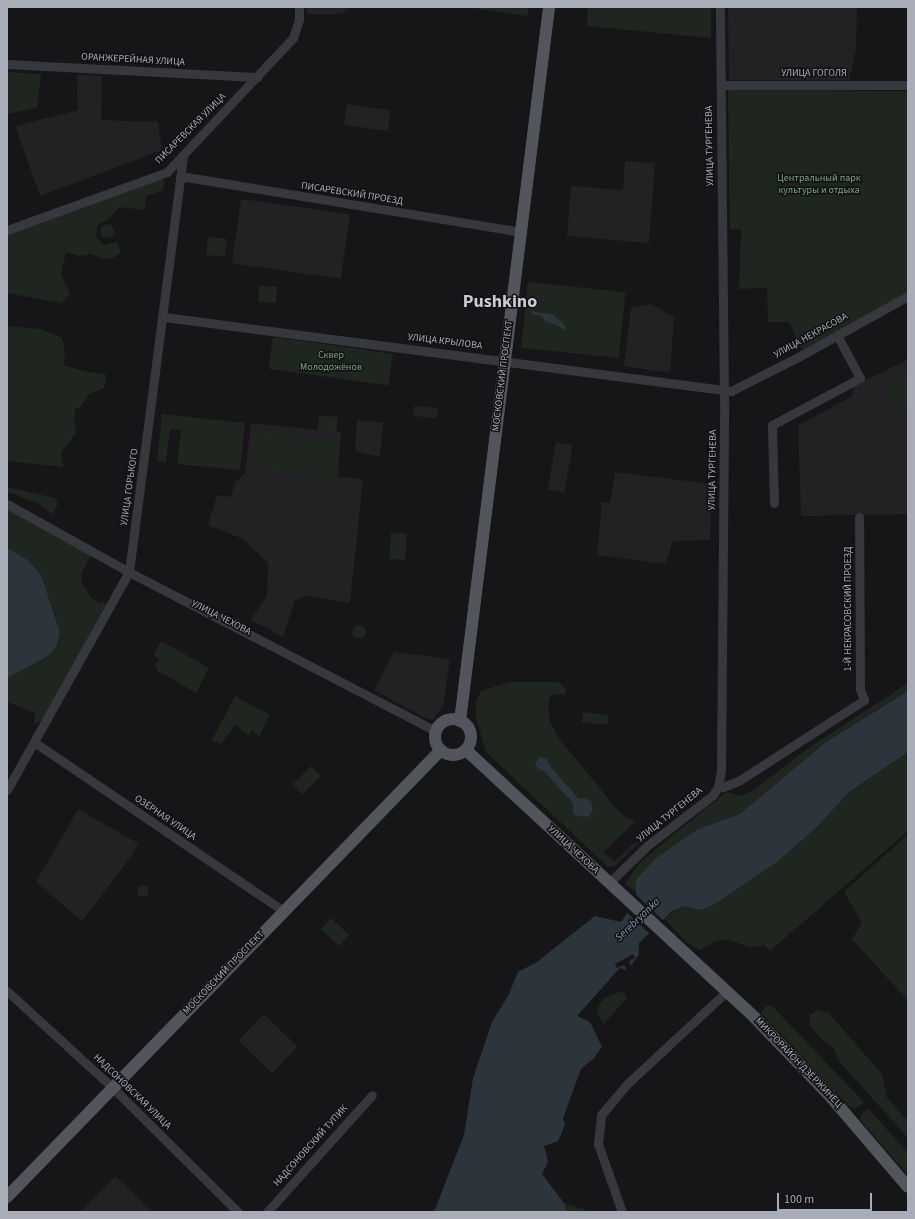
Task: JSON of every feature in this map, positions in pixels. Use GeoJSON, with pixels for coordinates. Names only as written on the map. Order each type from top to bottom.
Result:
{"type":"FeatureCollection","features":[{"type":"Feature","properties":{"kind":"main road","name":"МОСКОВСКИЙ ПРОСПЕКТ"},"geometry":{"type":"LineString","coordinates":[[460,721],[549,7]]}},
{"type":"Feature","properties":{"kind":"main road"},"geometry":{"type":"LineString","coordinates":[[446,721],[460,721],[466,725],[471,737],[466,750],[453,755],[441,750],[437,744],[436,731],[446,721]]}},
{"type":"Feature","properties":{"kind":"main road","name":"МОСКОВСКИЙ ПРОСПЕКТ"},"geometry":{"type":"LineString","coordinates":[[7,1197],[441,750]]}},
{"type":"Feature","properties":{"kind":"main road","name":"УЛИЦА ЧЕХОВА"},"geometry":{"type":"LineString","coordinates":[[466,750],[680,949]]}},
{"type":"Feature","properties":{"kind":"main road","name":"МИКРОРАЙОН ДЗЕРЖИНЕЦ"},"geometry":{"type":"LineString","coordinates":[[680,949],[727,991],[831,1097],[908,1187]]}},
{"type":"Feature","properties":{"kind":"street","name":"ПИСАРЕВСКАЯ УЛИЦА"},"geometry":{"type":"LineString","coordinates":[[7,230],[167,172],[258,77],[293,38],[299,20],[299,7]]}},
{"type":"Feature","properties":{"kind":"street","name":"УЛИЦА ТУРГЕНЕВА"},"geometry":{"type":"LineString","coordinates":[[613,887],[648,845],[706,800],[718,787],[721,770],[723,389],[720,7]]}},
{"type":"Feature","properties":{"kind":"street","name":"ОРАНЖЕРЕЙНАЯ УЛИЦА"},"geometry":{"type":"LineString","coordinates":[[7,64],[258,77]]}},
{"type":"Feature","properties":{"kind":"street","name":"УЛИЦА ГОГОЛЯ"},"geometry":{"type":"LineString","coordinates":[[721,85],[908,85]]}},
{"type":"Feature","properties":{"kind":"street","name":"УЛИЦА ГОРЬКОГО"},"geometry":{"type":"LineString","coordinates":[[7,790],[129,572],[164,317],[183,156]]}},
{"type":"Feature","properties":{"kind":"street","name":"ПИСАРЕВСКИЙ ПРОЕЗД"},"geometry":{"type":"LineString","coordinates":[[180,176],[521,232]]}},
{"type":"Feature","properties":{"kind":"street","name":"УЛИЦА НЕКРАСОВА"},"geometry":{"type":"LineString","coordinates":[[723,389],[731,391],[908,296]]}},
{"type":"Feature","properties":{"kind":"street","name":"УЛИЦА КРЫЛОВА"},"geometry":{"type":"LineString","coordinates":[[164,317],[723,389]]}},
{"type":"Feature","properties":{"kind":"street"},"geometry":{"type":"LineString","coordinates":[[774,503],[772,425],[860,378],[837,334]]}},
{"type":"Feature","properties":{"kind":"street","name":"УЛИЦА ЧЕХОВА"},"geometry":{"type":"LineString","coordinates":[[7,504],[129,572],[436,731]]}},
{"type":"Feature","properties":{"kind":"street","name":"1-Й НЕКРАСОВСКИЙ ПРОЕЗД"},"geometry":{"type":"LineString","coordinates":[[718,787],[730,785],[746,776],[864,700],[860,690],[859,517]]}},
{"type":"Feature","properties":{"kind":"street","name":"ОЗЁРНАЯ УЛИЦА"},"geometry":{"type":"LineString","coordinates":[[34,742],[284,911]]}},
{"type":"Feature","properties":{"kind":"street","name":"НАДСОНОВСКАЯ УЛИЦА"},"geometry":{"type":"LineString","coordinates":[[7,991],[113,1088],[238,1212]]}},
{"type":"Feature","properties":{"kind":"street"},"geometry":{"type":"LineString","coordinates":[[622,1212],[598,1144],[601,1115],[627,1084],[727,991]]}},
{"type":"Feature","properties":{"kind":"street","name":"НАДСОНОВСКИЙ ТУПИК"},"geometry":{"type":"LineString","coordinates":[[267,1212],[372,1095]]}},
{"type":"Feature","properties":{"kind":"shaded area"},"geometry":{"type":"Polygon","coordinates":[[[307,7],[350,7],[342,14],[307,14],[307,7]]]}},
{"type":"Feature","properties":{"kind":"shaded area"},"geometry":{"type":"Polygon","coordinates":[[[728,7],[857,7],[856,49],[849,80],[729,80],[728,7]]]}},
{"type":"Feature","properties":{"kind":"shaded area"},"geometry":{"type":"Polygon","coordinates":[[[77,75],[102,76],[101,120],[158,122],[162,150],[40,196],[15,126],[78,110],[77,75]]]}},
{"type":"Feature","properties":{"kind":"shaded area"},"geometry":{"type":"Polygon","coordinates":[[[347,104],[391,110],[388,131],[344,125],[347,104]]]}},
{"type":"Feature","properties":{"kind":"shaded area"},"geometry":{"type":"Polygon","coordinates":[[[625,161],[655,163],[649,243],[567,236],[571,186],[623,190],[625,161]]]}},
{"type":"Feature","properties":{"kind":"shaded area"},"geometry":{"type":"Polygon","coordinates":[[[241,199],[350,214],[341,279],[232,263],[241,199]]]}},
{"type":"Feature","properties":{"kind":"shaded area"},"geometry":{"type":"Polygon","coordinates":[[[652,304],[674,318],[670,373],[624,366],[631,307],[652,304]]]}},
{"type":"Feature","properties":{"kind":"shaded area"},"geometry":{"type":"Polygon","coordinates":[[[908,359],[908,514],[801,516],[798,426],[852,396],[854,386],[908,359]]]}},
{"type":"Feature","properties":{"kind":"shaded area"},"geometry":{"type":"Polygon","coordinates":[[[414,406],[438,408],[437,418],[413,416],[414,406]]]}},
{"type":"Feature","properties":{"kind":"shaded area"},"geometry":{"type":"Polygon","coordinates":[[[357,420],[383,423],[380,457],[357,452],[355,444],[357,420]]]}},
{"type":"Feature","properties":{"kind":"shaded area"},"geometry":{"type":"Polygon","coordinates":[[[251,423],[341,432],[338,477],[363,479],[350,603],[307,596],[295,600],[283,637],[251,620],[267,595],[268,563],[243,539],[208,525],[217,495],[231,497],[235,482],[245,474],[251,423]]]}},
{"type":"Feature","properties":{"kind":"shaded area"},"geometry":{"type":"Polygon","coordinates":[[[556,442],[573,445],[564,492],[548,489],[556,442]]]}},
{"type":"Feature","properties":{"kind":"shaded area"},"geometry":{"type":"Polygon","coordinates":[[[615,472],[712,484],[710,540],[673,541],[666,564],[597,555],[602,502],[610,503],[615,472]]]}},
{"type":"Feature","properties":{"kind":"shaded area"},"geometry":{"type":"Polygon","coordinates":[[[394,652],[450,659],[443,706],[433,720],[427,719],[374,690],[394,652]]]}},
{"type":"Feature","properties":{"kind":"shaded area"},"geometry":{"type":"Polygon","coordinates":[[[78,809],[138,843],[133,854],[82,921],[36,882],[78,809]]]}},
{"type":"Feature","properties":{"kind":"shaded area"},"geometry":{"type":"Polygon","coordinates":[[[264,1014],[298,1047],[272,1073],[238,1041],[264,1014]]]}},
{"type":"Feature","properties":{"kind":"shaded area"},"geometry":{"type":"Polygon","coordinates":[[[115,1176],[153,1212],[81,1212],[115,1176]]]}},
{"type":"Feature","properties":{"kind":"green space"},"geometry":{"type":"Polygon","coordinates":[[[465,7],[529,7],[527,16],[465,7]]]}},
{"type":"Feature","properties":{"kind":"green space"},"geometry":{"type":"Polygon","coordinates":[[[588,7],[711,7],[711,38],[587,26],[588,7]]]}},
{"type":"Feature","properties":{"kind":"green space"},"geometry":{"type":"Polygon","coordinates":[[[7,72],[41,74],[37,108],[7,114],[7,72]]]}},
{"type":"Feature","properties":{"kind":"green space","name":"Центральный парк культуры и отдыха"},"geometry":{"type":"Polygon","coordinates":[[[728,90],[908,91],[908,293],[802,350],[789,322],[768,322],[767,288],[739,289],[741,229],[730,229],[728,90]]]}},
{"type":"Feature","properties":{"kind":"green space"},"geometry":{"type":"Polygon","coordinates":[[[160,177],[165,182],[162,191],[146,196],[145,210],[119,207],[109,219],[98,224],[96,237],[104,245],[117,242],[121,252],[115,257],[104,259],[90,254],[79,256],[66,252],[61,275],[70,294],[61,303],[7,293],[7,233],[160,177]]]}},
{"type":"Feature","properties":{"kind":"green space"},"geometry":{"type":"Polygon","coordinates":[[[107,224],[112,226],[114,231],[112,236],[107,238],[102,236],[100,231],[102,226],[107,224]]]}},
{"type":"Feature","properties":{"kind":"green space"},"geometry":{"type":"Polygon","coordinates":[[[208,237],[227,239],[225,257],[206,255],[208,237]]]}},
{"type":"Feature","properties":{"kind":"green space"},"geometry":{"type":"Polygon","coordinates":[[[528,282],[625,292],[619,358],[521,348],[528,282]]]}},
{"type":"Feature","properties":{"kind":"green space"},"geometry":{"type":"Polygon","coordinates":[[[259,286],[277,287],[276,303],[258,302],[259,286]]]}},
{"type":"Feature","properties":{"kind":"green space"},"geometry":{"type":"Polygon","coordinates":[[[7,326],[40,329],[62,338],[65,351],[64,365],[83,371],[107,375],[104,388],[89,394],[79,409],[76,407],[74,419],[76,433],[61,453],[63,467],[7,461],[7,326]]]}},
{"type":"Feature","properties":{"kind":"green space","name":"Сквер Молодожёнов"},"geometry":{"type":"Polygon","coordinates":[[[273,337],[393,354],[388,386],[269,369],[273,337]]]}},
{"type":"Feature","properties":{"kind":"green space"},"geometry":{"type":"Polygon","coordinates":[[[889,380],[908,380],[908,405],[889,405],[889,380]]]}},
{"type":"Feature","properties":{"kind":"green space"},"geometry":{"type":"Polygon","coordinates":[[[162,414],[245,423],[240,470],[177,464],[181,430],[170,429],[166,462],[157,461],[162,414]]]}},
{"type":"Feature","properties":{"kind":"green space"},"geometry":{"type":"Polygon","coordinates":[[[319,415],[338,417],[336,432],[317,430],[319,415]]]}},
{"type":"Feature","properties":{"kind":"green space"},"geometry":{"type":"Polygon","coordinates":[[[254,432],[336,442],[332,478],[250,468],[254,432]]]}},
{"type":"Feature","properties":{"kind":"green space"},"geometry":{"type":"Polygon","coordinates":[[[7,487],[55,498],[58,504],[52,514],[38,503],[7,492],[7,487]]]}},
{"type":"Feature","properties":{"kind":"green space"},"geometry":{"type":"Polygon","coordinates":[[[7,508],[91,555],[81,575],[82,583],[91,598],[100,603],[105,601],[106,604],[45,718],[34,725],[35,713],[7,702],[7,508]]]}},
{"type":"Feature","properties":{"kind":"green space"},"geometry":{"type":"Polygon","coordinates":[[[391,533],[407,534],[405,560],[389,559],[391,533]]]}},
{"type":"Feature","properties":{"kind":"green space"},"geometry":{"type":"Polygon","coordinates":[[[356,625],[362,625],[366,629],[366,635],[362,639],[356,639],[352,635],[352,629],[356,625]]]}},
{"type":"Feature","properties":{"kind":"green space"},"geometry":{"type":"Polygon","coordinates":[[[161,641],[209,668],[196,693],[158,671],[155,665],[159,659],[153,655],[161,641]]]}},
{"type":"Feature","properties":{"kind":"green space"},"geometry":{"type":"Polygon","coordinates":[[[509,682],[558,682],[566,689],[565,694],[551,695],[548,704],[550,722],[558,737],[620,813],[635,822],[603,852],[615,861],[632,845],[641,841],[615,866],[608,867],[486,752],[476,718],[476,701],[481,691],[509,682]]]}},
{"type":"Feature","properties":{"kind":"green space"},"geometry":{"type":"Polygon","coordinates":[[[908,683],[908,691],[826,742],[740,814],[698,829],[636,880],[636,892],[625,884],[639,863],[726,792],[740,796],[752,791],[811,746],[908,683]]]}},
{"type":"Feature","properties":{"kind":"green space"},"geometry":{"type":"Polygon","coordinates":[[[235,696],[270,715],[259,736],[252,731],[248,736],[235,725],[221,744],[212,740],[235,696]]]}},
{"type":"Feature","properties":{"kind":"green space"},"geometry":{"type":"Polygon","coordinates":[[[583,712],[609,715],[608,725],[582,722],[583,712]]]}},
{"type":"Feature","properties":{"kind":"green space"},"geometry":{"type":"Polygon","coordinates":[[[908,752],[908,831],[770,951],[764,945],[750,947],[726,939],[714,942],[700,950],[686,942],[664,918],[684,906],[701,910],[820,824],[849,792],[908,752]]]}},
{"type":"Feature","properties":{"kind":"green space"},"geometry":{"type":"Polygon","coordinates":[[[311,766],[321,776],[303,794],[293,784],[311,766]]]}},
{"type":"Feature","properties":{"kind":"green space"},"geometry":{"type":"Polygon","coordinates":[[[908,834],[908,1001],[852,939],[862,923],[844,892],[908,834]]]}},
{"type":"Feature","properties":{"kind":"green space"},"geometry":{"type":"Polygon","coordinates":[[[143,885],[147,887],[149,891],[147,895],[143,897],[139,895],[137,891],[139,887],[143,885]]]}},
{"type":"Feature","properties":{"kind":"green space"},"geometry":{"type":"Polygon","coordinates":[[[331,918],[349,935],[339,946],[321,929],[331,918]]]}},
{"type":"Feature","properties":{"kind":"green space"},"geometry":{"type":"Polygon","coordinates":[[[623,991],[627,998],[604,1024],[597,1014],[599,1004],[606,997],[623,991]]]}},
{"type":"Feature","properties":{"kind":"green space"},"geometry":{"type":"Polygon","coordinates":[[[766,1005],[772,1006],[864,1102],[862,1104],[856,1108],[850,1107],[761,1013],[766,1005]]]}},
{"type":"Feature","properties":{"kind":"green space"},"geometry":{"type":"Polygon","coordinates":[[[818,1010],[826,1013],[826,1010],[882,1074],[887,1098],[908,1121],[908,1138],[838,1060],[833,1047],[822,1040],[810,1025],[810,1015],[818,1010]]]}},
{"type":"Feature","properties":{"kind":"green space"},"geometry":{"type":"Polygon","coordinates":[[[869,1109],[908,1153],[908,1175],[862,1122],[860,1118],[863,1112],[869,1109]]]}},
{"type":"Feature","properties":{"kind":"green space"},"geometry":{"type":"Polygon","coordinates":[[[564,1203],[584,1209],[585,1212],[567,1212],[564,1203]]]}},
{"type":"Feature","properties":{"kind":"water"},"geometry":{"type":"Polygon","coordinates":[[[532,311],[553,315],[561,321],[566,328],[563,330],[559,326],[546,322],[541,316],[532,315],[532,311]]]}},
{"type":"Feature","properties":{"kind":"water"},"geometry":{"type":"Polygon","coordinates":[[[7,548],[29,561],[41,575],[60,633],[56,647],[48,656],[7,678],[7,548]]]}},
{"type":"Feature","properties":{"kind":"water","name":"Serebryanka"},"geometry":{"type":"Polygon","coordinates":[[[908,691],[908,752],[849,792],[820,824],[778,861],[715,904],[701,910],[684,906],[671,912],[639,943],[639,954],[627,970],[620,968],[577,1016],[590,1022],[602,1047],[593,1059],[581,1069],[563,1118],[565,1125],[558,1141],[544,1146],[548,1162],[542,1174],[564,1203],[567,1212],[434,1212],[464,1135],[473,1078],[492,1022],[508,996],[518,972],[537,962],[595,916],[621,922],[636,900],[636,880],[655,859],[698,829],[740,814],[826,742],[908,691]]]}},
{"type":"Feature","properties":{"kind":"water"},"geometry":{"type":"Polygon","coordinates":[[[540,757],[547,759],[550,766],[579,799],[585,798],[591,802],[593,810],[588,817],[576,816],[573,813],[573,803],[544,771],[538,769],[535,764],[540,757]]]}},
{"type":"Feature","properties":{"kind":"pier"},"geometry":{"type":"Polygon","coordinates":[[[634,893],[664,921],[651,935],[626,912],[634,900],[634,893]]]}},
{"type":"Feature","properties":{"kind":"pier"},"geometry":{"type":"Polygon","coordinates":[[[633,954],[635,958],[629,961],[631,967],[627,970],[624,965],[617,968],[615,964],[633,954]]]}},
{"type":"Feature","properties":{"kind":"district","name":"Pushkino"},"geometry":{"type":"Point","coordinates":[500,302]}}]}
